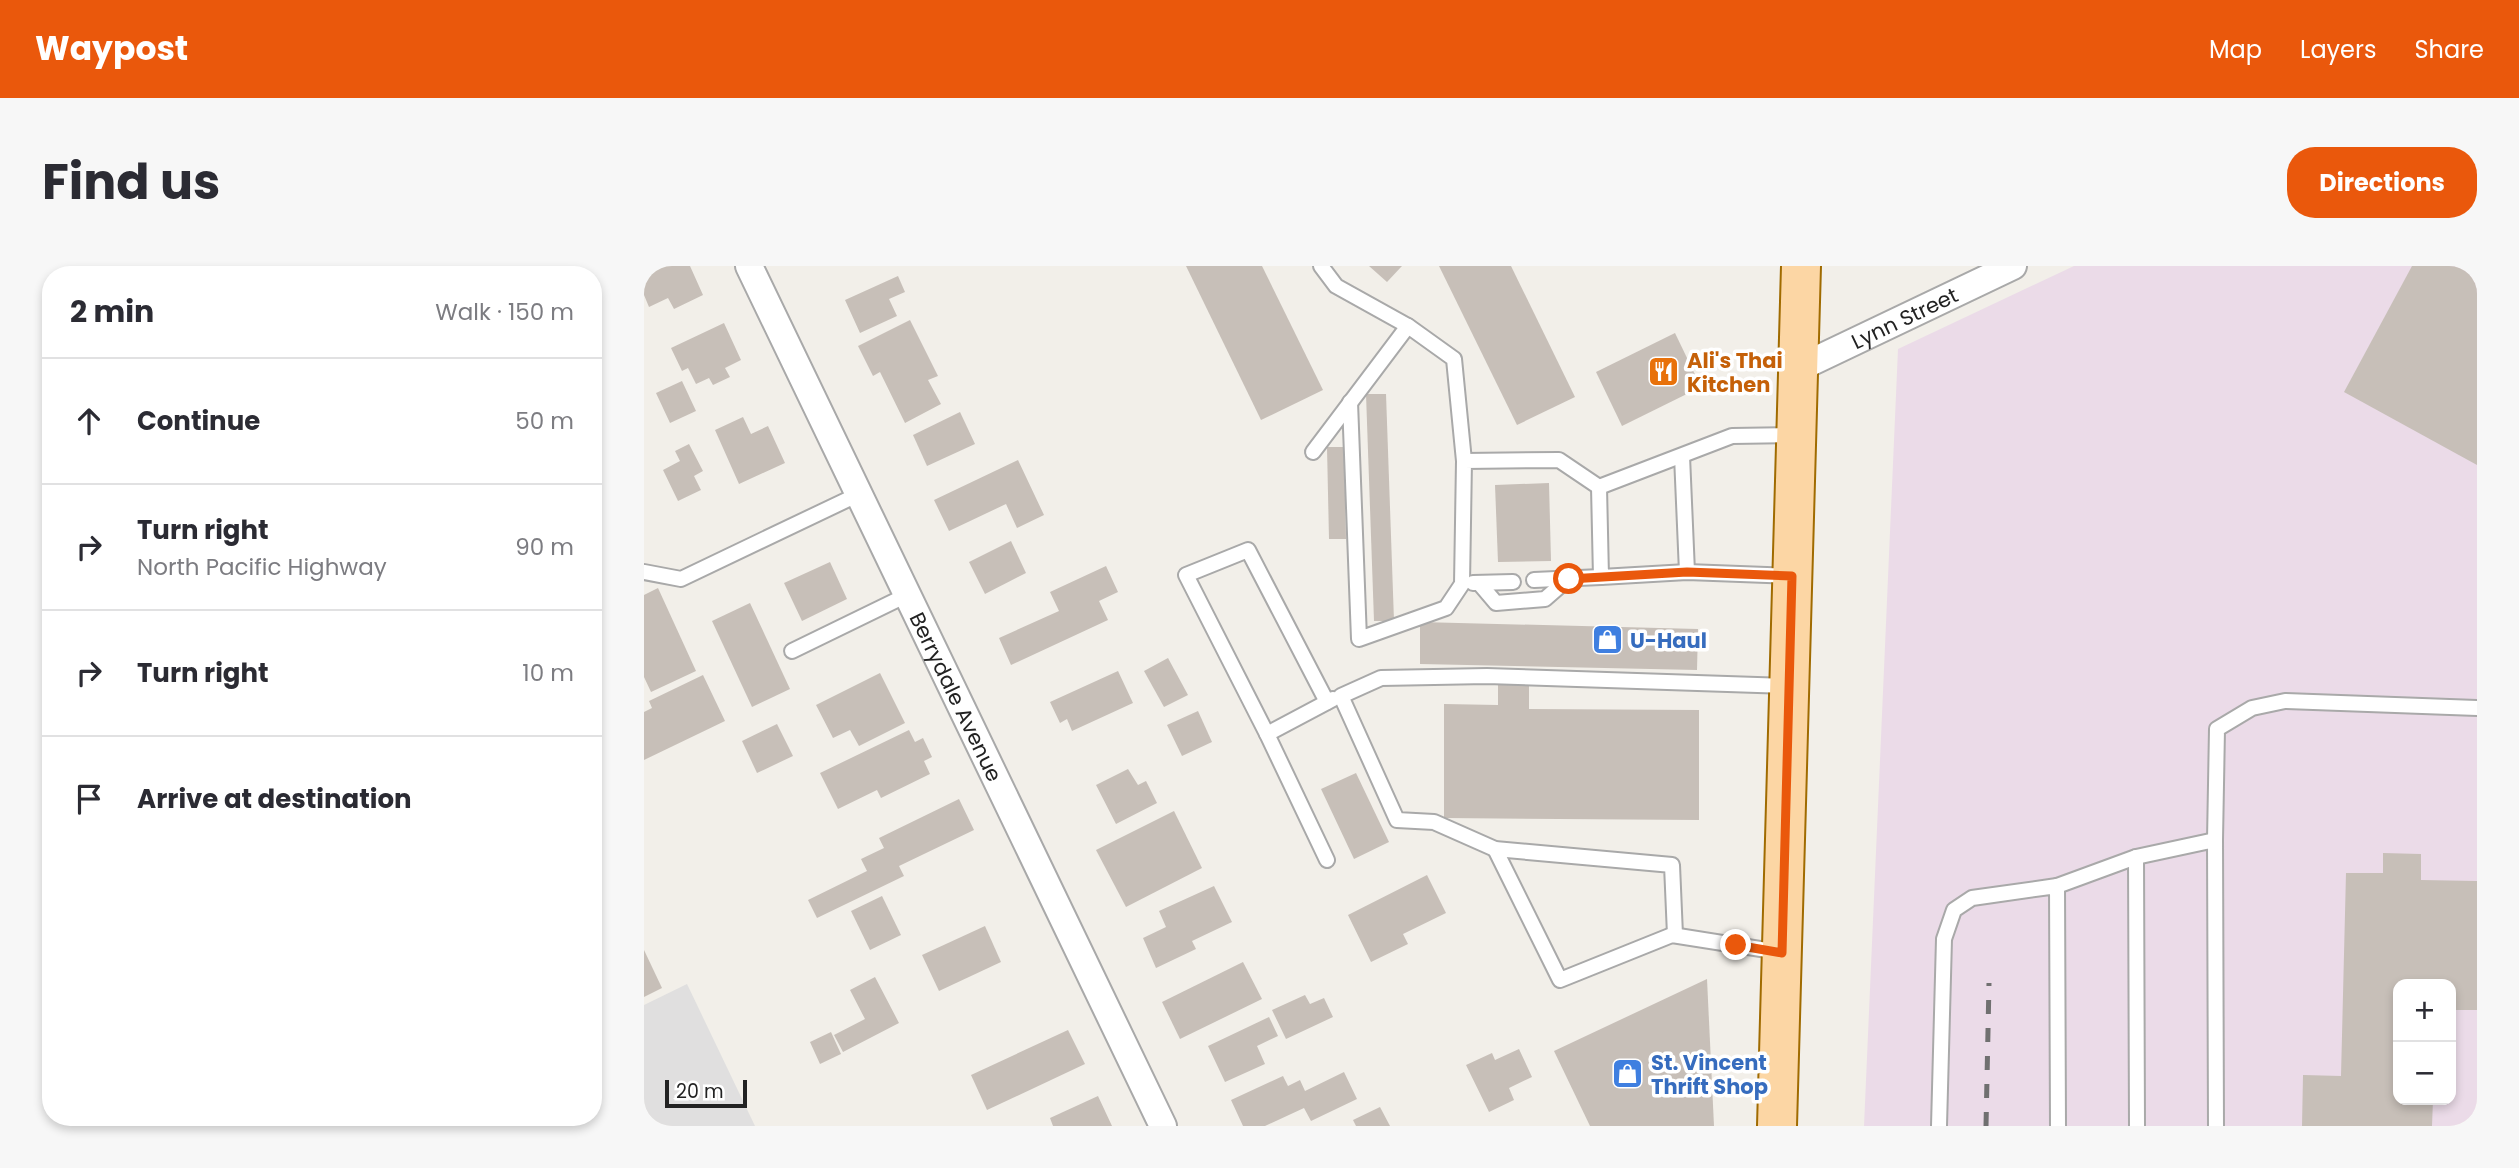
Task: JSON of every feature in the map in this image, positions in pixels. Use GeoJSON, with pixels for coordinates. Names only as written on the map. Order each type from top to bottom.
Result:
{"type":"FeatureCollection","features":[{"type":"Feature","properties":{"kind":"main road"},"geometry":{"type":"LineString","coordinates":[[1777,1126],[1801,266]]}},
{"type":"Feature","properties":{"kind":"street","name":"Berrydale Avenue"},"geometry":{"type":"LineString","coordinates":[[749,266],[1163,1126]]}},
{"type":"Feature","properties":{"kind":"street","name":"Lynn Street"},"geometry":{"type":"LineString","coordinates":[[1797,369],[2013,266]]}},
{"type":"Feature","properties":{"kind":"lane"},"geometry":{"type":"LineString","coordinates":[[1321,266],[1336,286],[1408,326],[1454,359],[1464,461],[1462,584],[1446,608],[1359,639],[1350,402]]}},
{"type":"Feature","properties":{"kind":"lane"},"geometry":{"type":"LineString","coordinates":[[1313,452],[1408,326]]}},
{"type":"Feature","properties":{"kind":"lane"},"geometry":{"type":"LineString","coordinates":[[1599,487],[1732,436],[1796,435]]}},
{"type":"Feature","properties":{"kind":"lane"},"geometry":{"type":"LineString","coordinates":[[1682,456],[1687,572]]}},
{"type":"Feature","properties":{"kind":"lane"},"geometry":{"type":"LineString","coordinates":[[1464,461],[1559,460],[1599,487]]}},
{"type":"Feature","properties":{"kind":"lane"},"geometry":{"type":"LineString","coordinates":[[1599,487],[1601,577]]}},
{"type":"Feature","properties":{"kind":"lane"},"geometry":{"type":"LineString","coordinates":[[644,572],[681,579],[859,494]]}},
{"type":"Feature","properties":{"kind":"lane"},"geometry":{"type":"LineString","coordinates":[[1327,860],[1186,575],[1248,550],[1334,699],[1397,820],[1434,822],[1495,849],[1672,865],[1675,935]]}},
{"type":"Feature","properties":{"kind":"lane"},"geometry":{"type":"LineString","coordinates":[[1534,580],[1687,572],[1792,576]]}},
{"type":"Feature","properties":{"kind":"lane"},"geometry":{"type":"LineString","coordinates":[[1479,583],[1496,603],[1545,599],[1569,579]]}},
{"type":"Feature","properties":{"kind":"lane"},"geometry":{"type":"LineString","coordinates":[[1462,584],[1513,582]]}},
{"type":"Feature","properties":{"kind":"lane"},"geometry":{"type":"LineString","coordinates":[[792,651],[907,595]]}},
{"type":"Feature","properties":{"kind":"lane"},"geometry":{"type":"LineString","coordinates":[[1267,734],[1381,678],[1447,677],[1789,687]]}},
{"type":"Feature","properties":{"kind":"lane"},"geometry":{"type":"LineString","coordinates":[[2216,1126],[2217,729],[2252,708],[2285,701],[2477,708]]}},
{"type":"Feature","properties":{"kind":"lane"},"geometry":{"type":"LineString","coordinates":[[1939,1126],[1944,939],[1954,910],[1972,898],[2057,886],[2136,857],[2215,840]]}},
{"type":"Feature","properties":{"kind":"lane"},"geometry":{"type":"LineString","coordinates":[[1495,849],[1560,980],[1675,935],[1782,953]]}},
{"type":"Feature","properties":{"kind":"lane"},"geometry":{"type":"LineString","coordinates":[[2136,857],[2137,1126]]}},
{"type":"Feature","properties":{"kind":"lane"},"geometry":{"type":"LineString","coordinates":[[2057,886],[2059,1126]]}},
{"type":"Feature","properties":{"kind":"shaded area"},"geometry":{"type":"Polygon","coordinates":[[[2074,266],[2477,266],[2477,1126],[1864,1126],[1898,349],[2074,266]]]}},
{"type":"Feature","properties":{"kind":"shaded area"},"geometry":{"type":"Polygon","coordinates":[[[687,984],[755,1126],[644,1126],[644,1005],[687,984]]]}},
{"type":"Feature","properties":{"kind":"building"},"geometry":{"type":"Polygon","coordinates":[[[653,266],[690,266],[703,295],[674,309],[668,298],[649,307],[644,295],[644,270],[653,266]]]}},
{"type":"Feature","properties":{"kind":"building"},"geometry":{"type":"Polygon","coordinates":[[[1186,266],[1262,266],[1323,390],[1261,420],[1186,266]]]}},
{"type":"Feature","properties":{"kind":"building"},"geometry":{"type":"Polygon","coordinates":[[[1369,266],[1402,266],[1387,282],[1369,266]]]}},
{"type":"Feature","properties":{"kind":"building"},"geometry":{"type":"Polygon","coordinates":[[[1439,266],[1511,266],[1575,397],[1517,425],[1439,266]]]}},
{"type":"Feature","properties":{"kind":"building"},"geometry":{"type":"Polygon","coordinates":[[[2412,266],[2477,266],[2477,465],[2344,392],[2412,266]]]}},
{"type":"Feature","properties":{"kind":"building"},"geometry":{"type":"Polygon","coordinates":[[[898,276],[905,292],[889,299],[897,316],[860,333],[845,300],[898,276]]]}},
{"type":"Feature","properties":{"kind":"building"},"geometry":{"type":"Polygon","coordinates":[[[910,320],[938,376],[928,380],[941,404],[905,423],[880,372],[873,376],[858,346],[910,320]]]}},
{"type":"Feature","properties":{"kind":"building"},"geometry":{"type":"Polygon","coordinates":[[[724,323],[741,360],[725,368],[730,377],[713,385],[709,378],[696,384],[688,368],[682,371],[671,348],[724,323]]]}},
{"type":"Feature","properties":{"kind":"building"},"geometry":{"type":"Polygon","coordinates":[[[1675,333],[1701,387],[1622,426],[1596,372],[1675,333]]]}},
{"type":"Feature","properties":{"kind":"building"},"geometry":{"type":"Polygon","coordinates":[[[682,381],[696,411],[670,423],[656,393],[682,381]]]}},
{"type":"Feature","properties":{"kind":"building"},"geometry":{"type":"Polygon","coordinates":[[[1366,394],[1386,394],[1394,621],[1374,621],[1366,394]]]}},
{"type":"Feature","properties":{"kind":"building"},"geometry":{"type":"Polygon","coordinates":[[[960,412],[975,444],[927,466],[913,435],[960,412]]]}},
{"type":"Feature","properties":{"kind":"building"},"geometry":{"type":"Polygon","coordinates":[[[743,417],[751,434],[768,426],[785,463],[739,484],[715,430],[743,417]]]}},
{"type":"Feature","properties":{"kind":"building"},"geometry":{"type":"Polygon","coordinates":[[[689,444],[703,471],[694,476],[701,490],[678,501],[663,470],[680,461],[675,451],[689,444]]]}},
{"type":"Feature","properties":{"kind":"building"},"geometry":{"type":"Polygon","coordinates":[[[1327,447],[1344,447],[1346,539],[1329,539],[1327,447]]]}},
{"type":"Feature","properties":{"kind":"building"},"geometry":{"type":"Polygon","coordinates":[[[1018,460],[1044,515],[1017,528],[1006,504],[949,531],[934,500],[1018,460]]]}},
{"type":"Feature","properties":{"kind":"building"},"geometry":{"type":"Polygon","coordinates":[[[1549,483],[1551,561],[1498,562],[1495,485],[1549,483]]]}},
{"type":"Feature","properties":{"kind":"building"},"geometry":{"type":"Polygon","coordinates":[[[1011,541],[1026,573],[985,594],[969,562],[1011,541]]]}},
{"type":"Feature","properties":{"kind":"building"},"geometry":{"type":"Polygon","coordinates":[[[830,562],[847,599],[802,621],[784,583],[830,562]]]}},
{"type":"Feature","properties":{"kind":"building"},"geometry":{"type":"Polygon","coordinates":[[[1106,566],[1118,592],[1099,601],[1108,620],[1011,665],[999,638],[1059,611],[1050,592],[1106,566]]]}},
{"type":"Feature","properties":{"kind":"building"},"geometry":{"type":"Polygon","coordinates":[[[658,588],[696,671],[651,692],[644,677],[644,595],[658,588]]]}},
{"type":"Feature","properties":{"kind":"building"},"geometry":{"type":"Polygon","coordinates":[[[750,603],[790,689],[752,707],[712,621],[750,603]]]}},
{"type":"Feature","properties":{"kind":"building"},"geometry":{"type":"Polygon","coordinates":[[[1420,622],[1698,629],[1697,670],[1420,664],[1420,622]]]}},
{"type":"Feature","properties":{"kind":"building"},"geometry":{"type":"Polygon","coordinates":[[[1168,658],[1188,695],[1164,707],[1144,671],[1168,658]]]}},
{"type":"Feature","properties":{"kind":"building"},"geometry":{"type":"Polygon","coordinates":[[[1118,671],[1133,703],[1072,731],[1067,719],[1060,723],[1050,702],[1118,671]]]}},
{"type":"Feature","properties":{"kind":"building"},"geometry":{"type":"Polygon","coordinates":[[[880,673],[905,723],[859,746],[850,730],[833,738],[816,705],[880,673]]]}},
{"type":"Feature","properties":{"kind":"building"},"geometry":{"type":"Polygon","coordinates":[[[703,675],[725,721],[644,760],[644,712],[652,708],[649,701],[703,675]]]}},
{"type":"Feature","properties":{"kind":"building"},"geometry":{"type":"Polygon","coordinates":[[[1498,684],[1529,684],[1529,709],[1699,710],[1699,820],[1444,818],[1444,704],[1498,705],[1498,684]]]}},
{"type":"Feature","properties":{"kind":"building"},"geometry":{"type":"Polygon","coordinates":[[[1198,711],[1212,742],[1182,756],[1167,725],[1198,711]]]}},
{"type":"Feature","properties":{"kind":"building"},"geometry":{"type":"Polygon","coordinates":[[[777,724],[793,756],[757,773],[742,741],[777,724]]]}},
{"type":"Feature","properties":{"kind":"building"},"geometry":{"type":"Polygon","coordinates":[[[909,730],[915,742],[923,738],[932,757],[924,761],[930,774],[881,798],[877,790],[838,809],[820,773],[909,730]]]}},
{"type":"Feature","properties":{"kind":"building"},"geometry":{"type":"Polygon","coordinates":[[[1128,769],[1138,785],[1146,781],[1157,803],[1116,824],[1096,785],[1128,769]]]}},
{"type":"Feature","properties":{"kind":"building"},"geometry":{"type":"Polygon","coordinates":[[[1356,773],[1389,842],[1354,859],[1321,789],[1356,773]]]}},
{"type":"Feature","properties":{"kind":"building"},"geometry":{"type":"Polygon","coordinates":[[[959,799],[974,830],[899,866],[904,876],[817,918],[808,900],[867,871],[861,859],[884,848],[879,838],[959,799]]]}},
{"type":"Feature","properties":{"kind":"building"},"geometry":{"type":"Polygon","coordinates":[[[1174,811],[1202,868],[1126,907],[1096,850],[1174,811]]]}},
{"type":"Feature","properties":{"kind":"building"},"geometry":{"type":"Polygon","coordinates":[[[2383,853],[2421,854],[2421,880],[2477,881],[2477,1010],[2456,1010],[2456,979],[2393,979],[2393,1105],[2433,1105],[2432,1126],[2302,1126],[2303,1075],[2341,1076],[2346,873],[2383,873],[2383,853]]]}},
{"type":"Feature","properties":{"kind":"building"},"geometry":{"type":"Polygon","coordinates":[[[1427,875],[1446,913],[1403,934],[1408,944],[1371,962],[1348,915],[1427,875]]]}},
{"type":"Feature","properties":{"kind":"building"},"geometry":{"type":"Polygon","coordinates":[[[1214,886],[1232,922],[1192,941],[1196,949],[1156,968],[1143,938],[1166,927],[1159,911],[1214,886]]]}},
{"type":"Feature","properties":{"kind":"building"},"geometry":{"type":"Polygon","coordinates":[[[882,896],[901,935],[870,950],[851,911],[882,896]]]}},
{"type":"Feature","properties":{"kind":"building"},"geometry":{"type":"Polygon","coordinates":[[[985,926],[1001,962],[939,991],[922,955],[985,926]]]}},
{"type":"Feature","properties":{"kind":"building"},"geometry":{"type":"Polygon","coordinates":[[[644,950],[662,988],[644,997],[644,950]]]}},
{"type":"Feature","properties":{"kind":"building"},"geometry":{"type":"Polygon","coordinates":[[[1243,962],[1262,999],[1180,1039],[1162,1002],[1243,962]]]}},
{"type":"Feature","properties":{"kind":"building"},"geometry":{"type":"Polygon","coordinates":[[[875,977],[899,1023],[843,1052],[834,1035],[865,1019],[850,990],[875,977]]]}},
{"type":"Feature","properties":{"kind":"building"},"geometry":{"type":"Polygon","coordinates":[[[1707,979],[1714,1126],[1590,1126],[1554,1051],[1707,979]]]}},
{"type":"Feature","properties":{"kind":"building"},"geometry":{"type":"Polygon","coordinates":[[[1305,995],[1310,1004],[1324,998],[1333,1017],[1286,1039],[1272,1010],[1305,995]]]}},
{"type":"Feature","properties":{"kind":"building"},"geometry":{"type":"Polygon","coordinates":[[[1269,1017],[1278,1036],[1257,1046],[1265,1064],[1225,1082],[1208,1046],[1269,1017]]]}},
{"type":"Feature","properties":{"kind":"building"},"geometry":{"type":"Polygon","coordinates":[[[1068,1030],[1085,1064],[987,1110],[971,1075],[1068,1030]]]}},
{"type":"Feature","properties":{"kind":"building"},"geometry":{"type":"Polygon","coordinates":[[[831,1032],[841,1054],[820,1064],[810,1042],[831,1032]]]}},
{"type":"Feature","properties":{"kind":"building"},"geometry":{"type":"Polygon","coordinates":[[[1519,1049],[1532,1077],[1509,1088],[1514,1100],[1489,1112],[1466,1065],[1492,1053],[1495,1060],[1519,1049]]]}},
{"type":"Feature","properties":{"kind":"building"},"geometry":{"type":"Polygon","coordinates":[[[1344,1072],[1357,1099],[1311,1121],[1304,1108],[1265,1126],[1243,1126],[1231,1100],[1283,1076],[1288,1086],[1300,1080],[1305,1091],[1344,1072]]]}},
{"type":"Feature","properties":{"kind":"building"},"geometry":{"type":"Polygon","coordinates":[[[1098,1096],[1112,1126],[1053,1126],[1050,1118],[1098,1096]]]}},
{"type":"Feature","properties":{"kind":"building"},"geometry":{"type":"Polygon","coordinates":[[[1380,1107],[1390,1126],[1356,1126],[1353,1120],[1380,1107]]]}},
{"type":"Feature","properties":{"kind":"railway"},"geometry":{"type":"LineString","coordinates":[[1986,1126],[1989,983]]}},
{"type":"Feature","properties":{"kind":"place","name":"Ali's Thai Kitchen"},"geometry":{"type":"Point","coordinates":[1664,372]}},
{"type":"Feature","properties":{"kind":"place","name":"U-Haul"},"geometry":{"type":"Point","coordinates":[1607,640]}},
{"type":"Feature","properties":{"kind":"place","name":"St. Vincent Thrift Shop"},"geometry":{"type":"Point","coordinates":[1628,1074]}},
{"type":"Feature","properties":{"kind":"route"},"geometry":{"type":"LineString","coordinates":[[1569,579],[1687,572],[1792,576],[1782,953],[1736,945]]}}]}
